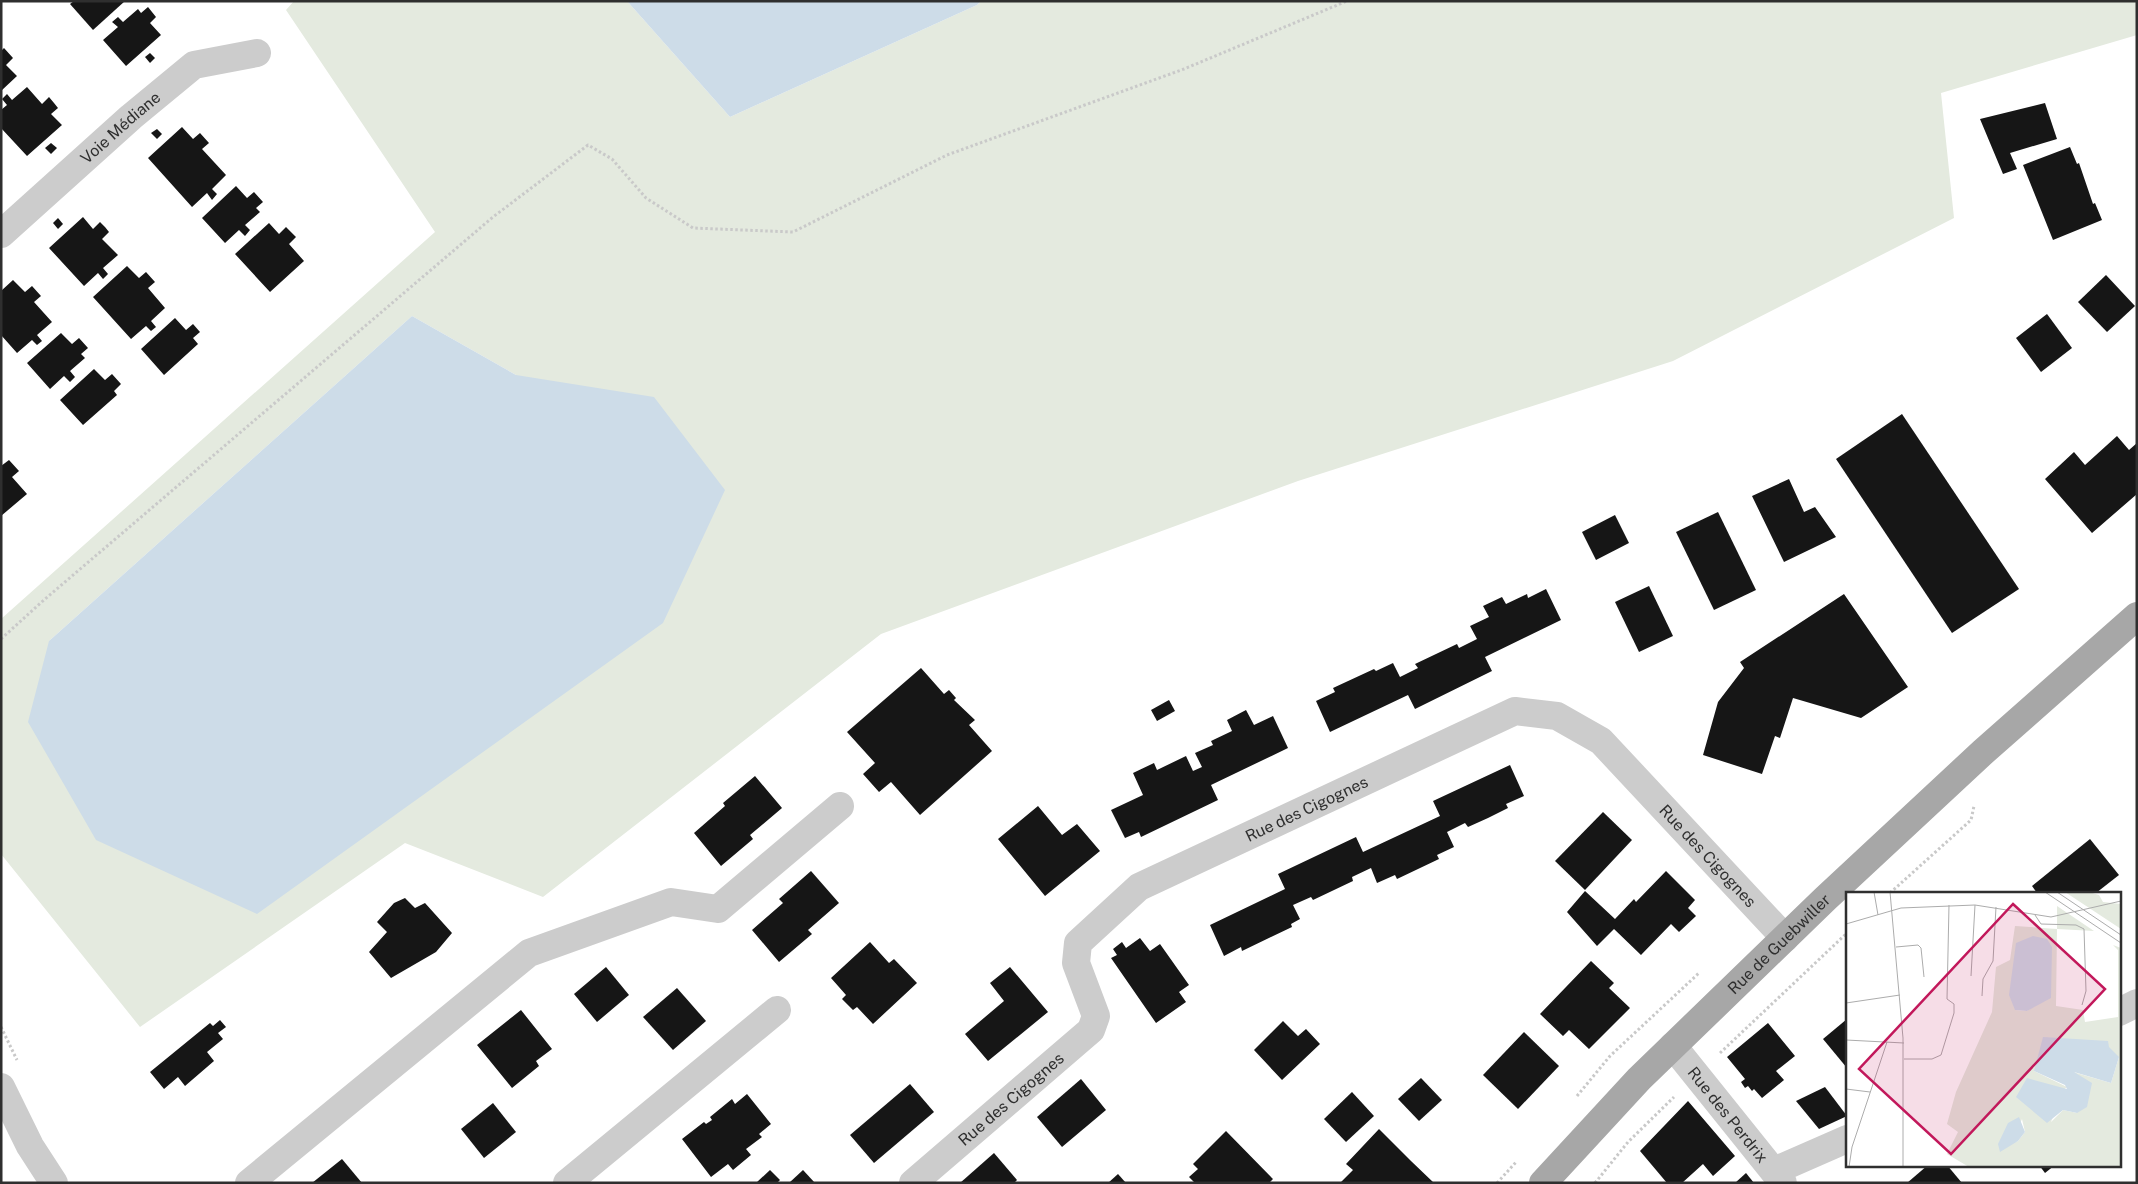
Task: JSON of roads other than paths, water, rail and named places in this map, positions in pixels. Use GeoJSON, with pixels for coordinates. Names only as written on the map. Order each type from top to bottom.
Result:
{"type":"FeatureCollection","features":[{"type":"Feature","properties":{"kind":"main road","name":"Rue de Guebwiller"},"geometry":{"type":"LineString","coordinates":[[1543,1183],[1639,1079],[1785,938],[1983,752],[2137,616]]}},
{"type":"Feature","properties":{"kind":"street","name":"Voie Médiane"},"geometry":{"type":"LineString","coordinates":[[1,234],[131,117],[194,65],[257,53]]}},
{"type":"Feature","properties":{"kind":"street","name":"Rue des Cigognes"},"geometry":{"type":"LineString","coordinates":[[913,1183],[1091,1030],[1096,1016],[1076,963],[1078,943],[1139,887],[1515,711],[1557,716],[1601,741],[1785,938]]}},
{"type":"Feature","properties":{"kind":"street"},"geometry":{"type":"LineString","coordinates":[[250,1183],[529,953],[671,902],[718,909],[840,806]]}},
{"type":"Feature","properties":{"kind":"street"},"geometry":{"type":"LineString","coordinates":[[2120,1012],[2137,1003]]}},
{"type":"Feature","properties":{"kind":"street"},"geometry":{"type":"LineString","coordinates":[[567,1183],[777,1010]]}},
{"type":"Feature","properties":{"kind":"street","name":"Rue des Perdrix"},"geometry":{"type":"LineString","coordinates":[[1673,1046],[1778,1177]]}},
{"type":"Feature","properties":{"kind":"street"},"geometry":{"type":"LineString","coordinates":[[1,1087],[30,1146],[54,1183]]}},
{"type":"Feature","properties":{"kind":"street"},"geometry":{"type":"LineString","coordinates":[[1778,1177],[1846,1140]]}},
{"type":"Feature","properties":{"kind":"water"},"geometry":{"type":"Polygon","coordinates":[[[627,1],[981,1],[977,5],[730,117],[627,1]]]}},
{"type":"Feature","properties":{"kind":"water"},"geometry":{"type":"Polygon","coordinates":[[[412,316],[516,375],[654,397],[725,490],[663,623],[257,914],[96,840],[28,722],[49,641],[412,316]]]}}]}
